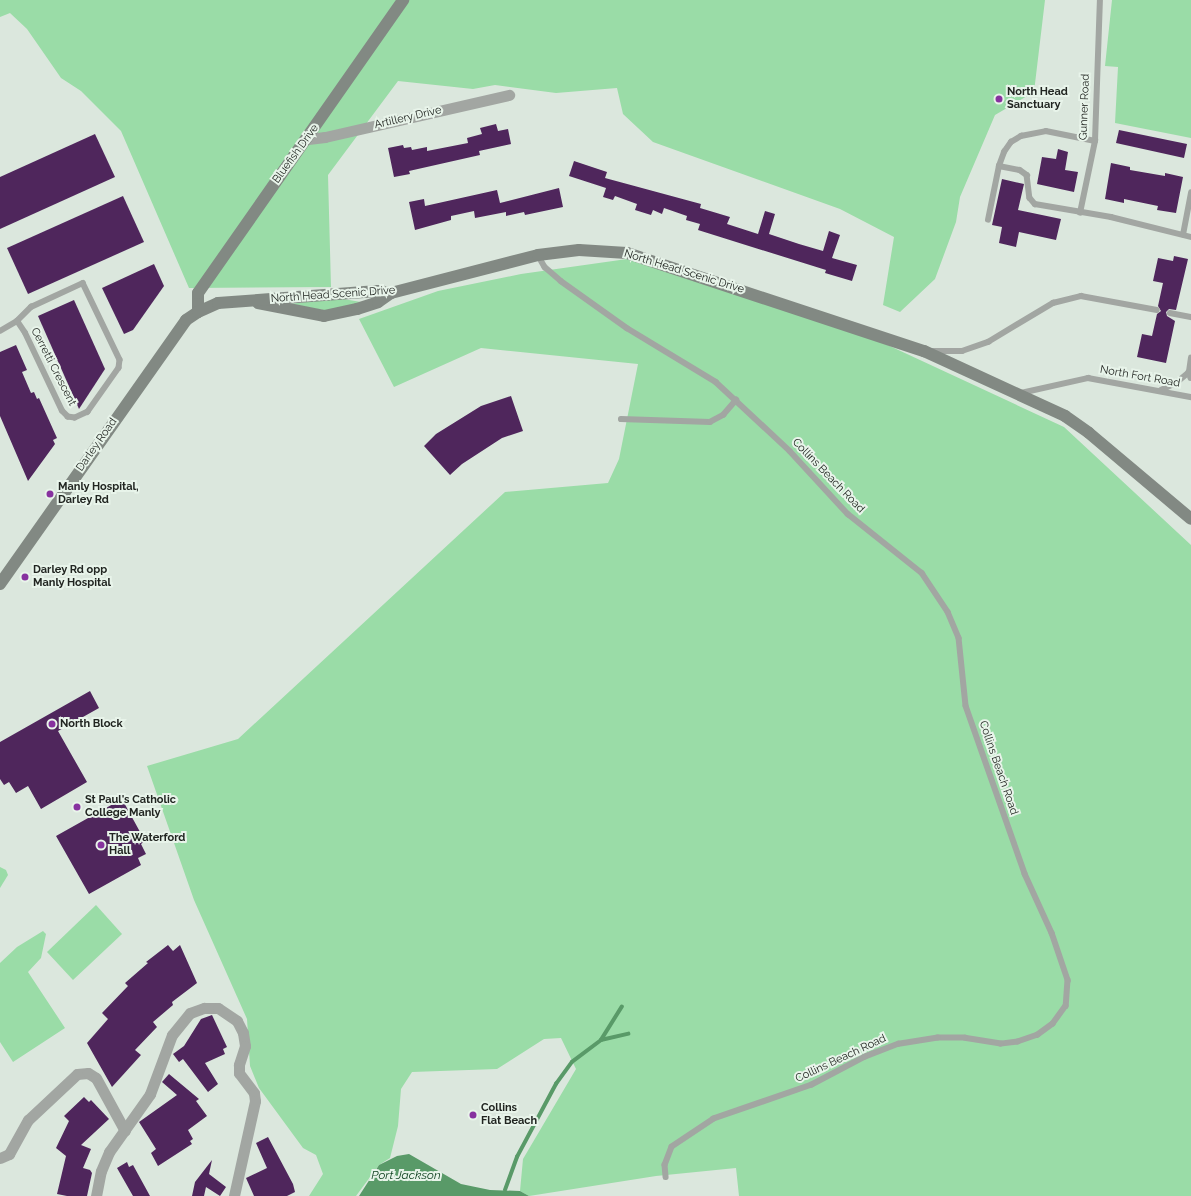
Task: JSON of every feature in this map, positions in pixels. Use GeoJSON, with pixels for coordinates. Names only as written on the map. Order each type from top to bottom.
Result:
{"type":"FeatureCollection","features":[{"type":"Feature","properties":{"kind":"street","name":"Bluefish Drive"},"geometry":{"type":"LineString","coordinates":[[198,312],[198,293],[308,138],[403,0]]}},
{"type":"Feature","properties":{"kind":"street","name":"Artillery Drive"},"geometry":{"type":"LineString","coordinates":[[308,138],[325,137],[509,95]]}},
{"type":"Feature","properties":{"kind":"street","name":"North Head Scenic Drive"},"geometry":{"type":"LineString","coordinates":[[198,312],[218,303],[251,302],[378,291],[391,293],[538,255],[579,250],[627,253],[924,351],[1014,394],[1065,416],[1089,433],[1191,519]]}},
{"type":"Feature","properties":{"kind":"street"},"geometry":{"type":"LineString","coordinates":[[251,302],[324,316],[357,309],[378,302],[391,293]]}},
{"type":"Feature","properties":{"kind":"street","name":"Darley Road"},"geometry":{"type":"LineString","coordinates":[[0,584],[186,320],[198,312]]}},
{"type":"Feature","properties":{"kind":"street"},"geometry":{"type":"LineString","coordinates":[[96,1196],[100,1171],[150,1094],[161,1058],[180,1022],[190,1013],[204,1008],[218,1008],[229,1013],[237,1021],[244,1033],[244,1046],[239,1065],[239,1073],[251,1086],[255,1101],[234,1196]]}},
{"type":"Feature","properties":{"kind":"street"},"geometry":{"type":"LineString","coordinates":[[4,1156],[28,1120],[77,1074],[88,1073],[96,1078],[125,1131]]}},
{"type":"Feature","properties":{"kind":"lane","name":"Gunner Road"},"geometry":{"type":"LineString","coordinates":[[1080,213],[1095,140],[1100,0]]}},
{"type":"Feature","properties":{"kind":"lane"},"geometry":{"type":"LineString","coordinates":[[988,220],[999,166],[1004,152],[1011,142],[1034,131],[1046,131],[1095,140]]}},
{"type":"Feature","properties":{"kind":"lane"},"geometry":{"type":"LineString","coordinates":[[999,166],[1020,170],[1027,175],[1030,198],[1035,204],[1191,237]]}},
{"type":"Feature","properties":{"kind":"lane"},"geometry":{"type":"LineString","coordinates":[[1183,235],[1191,193]]}},
{"type":"Feature","properties":{"kind":"lane","name":"Collins Beach Road"},"geometry":{"type":"LineString","coordinates":[[538,255],[545,268],[561,281],[627,328],[716,382],[790,450],[848,514],[922,573],[948,612],[959,638],[966,706],[1025,874],[1052,933],[1068,980],[1066,1006],[1053,1024],[1038,1035],[1018,1042],[1001,1044],[965,1038],[938,1038],[899,1044],[865,1057],[812,1086],[714,1119],[672,1147],[665,1165],[666,1177]]}},
{"type":"Feature","properties":{"kind":"lane","name":"Cerretti Crescent"},"geometry":{"type":"LineString","coordinates":[[0,332],[17,321],[31,307],[80,283],[86,286],[120,360],[119,368],[88,412],[75,418],[68,416],[62,411],[25,332],[17,321]]}},
{"type":"Feature","properties":{"kind":"lane"},"geometry":{"type":"LineString","coordinates":[[924,351],[962,352],[988,342],[1053,303],[1081,296],[1157,310]]}},
{"type":"Feature","properties":{"kind":"lane"},"geometry":{"type":"LineString","coordinates":[[1170,313],[1191,317]]}},
{"type":"Feature","properties":{"kind":"lane"},"geometry":{"type":"LineString","coordinates":[[1191,358],[1189,372],[1191,378]]}},
{"type":"Feature","properties":{"kind":"lane"},"geometry":{"type":"LineString","coordinates":[[1160,390],[1176,383],[1189,372]]}},
{"type":"Feature","properties":{"kind":"lane","name":"North Fort Road"},"geometry":{"type":"LineString","coordinates":[[1014,394],[1049,389],[1088,378],[1160,390],[1191,397]]}},
{"type":"Feature","properties":{"kind":"lane"},"geometry":{"type":"LineString","coordinates":[[621,420],[710,422],[723,415],[736,400]]}},
{"type":"Feature","properties":{"kind":"shaded area"},"geometry":{"type":"Polygon","coordinates":[[[0,0],[1045,0],[1034,92],[995,115],[960,197],[956,222],[935,279],[900,312],[883,305],[894,237],[840,209],[653,142],[623,114],[617,88],[556,93],[495,85],[473,89],[398,81],[328,175],[331,287],[189,288],[121,131],[81,91],[61,78],[27,29],[10,13],[0,17],[0,0]]]}},
{"type":"Feature","properties":{"kind":"shaded area"},"geometry":{"type":"Polygon","coordinates":[[[1112,0],[1191,0],[1191,138],[1115,123],[1118,67],[1105,66],[1112,0]]]}},
{"type":"Feature","properties":{"kind":"shaded area"},"geometry":{"type":"Polygon","coordinates":[[[627,259],[879,341],[1064,427],[1191,545],[1191,1196],[739,1196],[736,1168],[656,1176],[529,1196],[520,1191],[523,1159],[576,1069],[561,1038],[544,1039],[497,1069],[412,1072],[401,1089],[398,1126],[390,1158],[379,1165],[356,1196],[309,1196],[323,1174],[316,1155],[303,1148],[259,1088],[250,1066],[247,1019],[194,900],[147,766],[238,739],[505,492],[608,483],[619,459],[638,364],[481,348],[394,387],[359,319],[438,291],[521,274],[627,259]]]}},
{"type":"Feature","properties":{"kind":"shaded area"},"geometry":{"type":"Polygon","coordinates":[[[337,298],[361,302],[328,311],[290,304],[337,298]]]}},
{"type":"Feature","properties":{"kind":"shaded area"},"geometry":{"type":"Polygon","coordinates":[[[0,867],[6,870],[8,875],[0,888],[0,867]]]}},
{"type":"Feature","properties":{"kind":"shaded area"},"geometry":{"type":"Polygon","coordinates":[[[96,905],[122,934],[73,980],[47,952],[96,905]]]}},
{"type":"Feature","properties":{"kind":"shaded area"},"geometry":{"type":"Polygon","coordinates":[[[43,931],[46,934],[41,958],[28,972],[65,1028],[13,1062],[0,1042],[0,963],[17,947],[43,931]]]}},
{"type":"Feature","properties":{"kind":"water","name":"Port Jackson"},"geometry":{"type":"Polygon","coordinates":[[[409,1154],[461,1184],[490,1190],[520,1191],[529,1196],[359,1196],[379,1165],[397,1156],[409,1154]]]}},
{"type":"Feature","properties":{"kind":"building"},"geometry":{"type":"Polygon","coordinates":[[[496,124],[498,131],[508,129],[511,144],[479,151],[480,155],[409,171],[410,174],[394,177],[388,148],[403,145],[404,148],[411,147],[412,150],[427,147],[427,151],[468,143],[467,138],[482,134],[480,128],[496,124]]]}},
{"type":"Feature","properties":{"kind":"building"},"geometry":{"type":"Polygon","coordinates":[[[1119,130],[1187,144],[1184,158],[1116,143],[1119,130]]]}},
{"type":"Feature","properties":{"kind":"building"},"geometry":{"type":"Polygon","coordinates":[[[95,134],[115,177],[0,229],[0,177],[95,134]]]}},
{"type":"Feature","properties":{"kind":"building"},"geometry":{"type":"Polygon","coordinates":[[[1058,149],[1068,152],[1065,170],[1078,172],[1074,192],[1037,184],[1042,157],[1056,159],[1058,149]]]}},
{"type":"Feature","properties":{"kind":"building"},"geometry":{"type":"Polygon","coordinates":[[[574,161],[607,172],[605,178],[701,204],[700,208],[730,217],[727,224],[758,234],[765,211],[775,214],[769,234],[799,244],[823,251],[829,231],[840,235],[832,258],[857,265],[852,281],[825,273],[826,270],[698,230],[700,224],[686,220],[687,216],[664,208],[662,214],[653,210],[651,215],[635,210],[637,204],[615,196],[613,200],[603,197],[606,188],[569,176],[574,161]]]}},
{"type":"Feature","properties":{"kind":"building"},"geometry":{"type":"Polygon","coordinates":[[[1111,163],[1130,167],[1130,170],[1165,176],[1165,173],[1183,177],[1176,213],[1157,210],[1158,206],[1124,199],[1124,203],[1105,199],[1111,163]]]}},
{"type":"Feature","properties":{"kind":"building"},"geometry":{"type":"Polygon","coordinates":[[[1002,179],[1024,184],[1018,210],[1061,219],[1056,240],[1019,232],[1016,247],[999,243],[1002,227],[992,225],[1002,179]]]}},
{"type":"Feature","properties":{"kind":"building"},"geometry":{"type":"Polygon","coordinates":[[[559,188],[563,207],[525,215],[524,212],[506,216],[506,212],[475,218],[474,211],[451,216],[451,220],[415,230],[409,202],[424,199],[425,206],[497,190],[500,203],[559,188]]]}},
{"type":"Feature","properties":{"kind":"building"},"geometry":{"type":"Polygon","coordinates":[[[123,196],[144,242],[28,294],[7,248],[123,196]]]}},
{"type":"Feature","properties":{"kind":"building"},"geometry":{"type":"Polygon","coordinates":[[[1174,256],[1188,259],[1176,310],[1169,309],[1166,312],[1167,316],[1175,321],[1166,363],[1137,357],[1142,334],[1152,336],[1157,314],[1161,311],[1158,306],[1163,283],[1153,281],[1158,258],[1173,261],[1174,256]]]}},
{"type":"Feature","properties":{"kind":"building"},"geometry":{"type":"Polygon","coordinates":[[[154,264],[164,286],[133,330],[124,334],[102,288],[154,264]]]}},
{"type":"Feature","properties":{"kind":"building"},"geometry":{"type":"Polygon","coordinates":[[[74,300],[105,369],[79,409],[38,316],[74,300]]]}},
{"type":"Feature","properties":{"kind":"building"},"geometry":{"type":"Polygon","coordinates":[[[16,345],[27,370],[22,372],[31,393],[34,392],[37,399],[39,398],[57,438],[53,440],[55,444],[28,481],[0,416],[0,352],[16,345]]]}},
{"type":"Feature","properties":{"kind":"building"},"geometry":{"type":"Polygon","coordinates":[[[511,396],[523,431],[502,438],[462,464],[450,475],[424,446],[436,434],[481,406],[511,396]]]}},
{"type":"Feature","properties":{"kind":"building"},"geometry":{"type":"Polygon","coordinates":[[[90,691],[99,708],[58,731],[87,782],[41,809],[28,786],[16,793],[9,782],[4,785],[0,779],[0,742],[90,691]]]}},
{"type":"Feature","properties":{"kind":"building","name":"The Waterford Hall"},"geometry":{"type":"Polygon","coordinates":[[[122,799],[145,841],[141,844],[146,854],[138,858],[141,865],[89,894],[56,836],[122,799]]]}},
{"type":"Feature","properties":{"kind":"building"},"geometry":{"type":"Polygon","coordinates":[[[168,945],[173,951],[180,945],[197,983],[172,1002],[173,1005],[153,1022],[157,1027],[135,1050],[141,1055],[112,1087],[87,1043],[108,1019],[102,1013],[128,986],[125,983],[148,963],[146,962],[168,945]]]}},
{"type":"Feature","properties":{"kind":"building"},"geometry":{"type":"Polygon","coordinates":[[[212,1015],[227,1047],[223,1049],[225,1054],[205,1063],[218,1084],[208,1092],[183,1059],[179,1062],[173,1054],[184,1046],[201,1019],[212,1015]]]}},
{"type":"Feature","properties":{"kind":"building"},"geometry":{"type":"Polygon","coordinates":[[[169,1074],[199,1099],[196,1101],[207,1116],[188,1130],[193,1139],[190,1141],[192,1144],[158,1166],[151,1153],[156,1149],[139,1122],[177,1095],[162,1082],[169,1074]]]}},
{"type":"Feature","properties":{"kind":"building"},"geometry":{"type":"Polygon","coordinates":[[[84,1097],[89,1102],[91,1100],[109,1119],[81,1145],[91,1149],[83,1168],[90,1170],[92,1173],[87,1196],[67,1196],[57,1194],[66,1156],[56,1148],[69,1121],[64,1116],[84,1097]]]}},
{"type":"Feature","properties":{"kind":"building"},"geometry":{"type":"Polygon","coordinates":[[[268,1137],[293,1184],[295,1192],[287,1196],[254,1196],[246,1178],[267,1168],[256,1143],[268,1137]]]}},
{"type":"Feature","properties":{"kind":"building"},"geometry":{"type":"Polygon","coordinates":[[[212,1160],[209,1174],[226,1187],[220,1196],[206,1187],[204,1196],[192,1196],[195,1182],[212,1160]]]}},
{"type":"Feature","properties":{"kind":"building"},"geometry":{"type":"Polygon","coordinates":[[[127,1162],[129,1167],[133,1165],[150,1196],[133,1196],[117,1168],[127,1162]]]}},
{"type":"Feature","properties":{"kind":"waterway"},"geometry":{"type":"LineString","coordinates":[[505,1190],[517,1157],[556,1084],[572,1062],[601,1040],[622,1007]]}},
{"type":"Feature","properties":{"kind":"waterway"},"geometry":{"type":"LineString","coordinates":[[601,1040],[628,1034]]}},
{"type":"Feature","properties":{"kind":"place","name":"North Head Sanctuary"},"geometry":{"type":"Point","coordinates":[999,99]}},
{"type":"Feature","properties":{"kind":"place","name":"Manly Hospital, Darley Rd"},"geometry":{"type":"Point","coordinates":[50,494]}},
{"type":"Feature","properties":{"kind":"place","name":"Darley Rd opp Manly Hospital"},"geometry":{"type":"Point","coordinates":[25,577]}},
{"type":"Feature","properties":{"kind":"place","name":"North Block"},"geometry":{"type":"Point","coordinates":[52,724]}},
{"type":"Feature","properties":{"kind":"place","name":"St Paul's Catholic College Manly"},"geometry":{"type":"Point","coordinates":[77,807]}},
{"type":"Feature","properties":{"kind":"place","name":"The Waterford Hall"},"geometry":{"type":"Point","coordinates":[101,845]}},
{"type":"Feature","properties":{"kind":"place","name":"Collins Flat Beach"},"geometry":{"type":"Point","coordinates":[473,1115]}}]}
